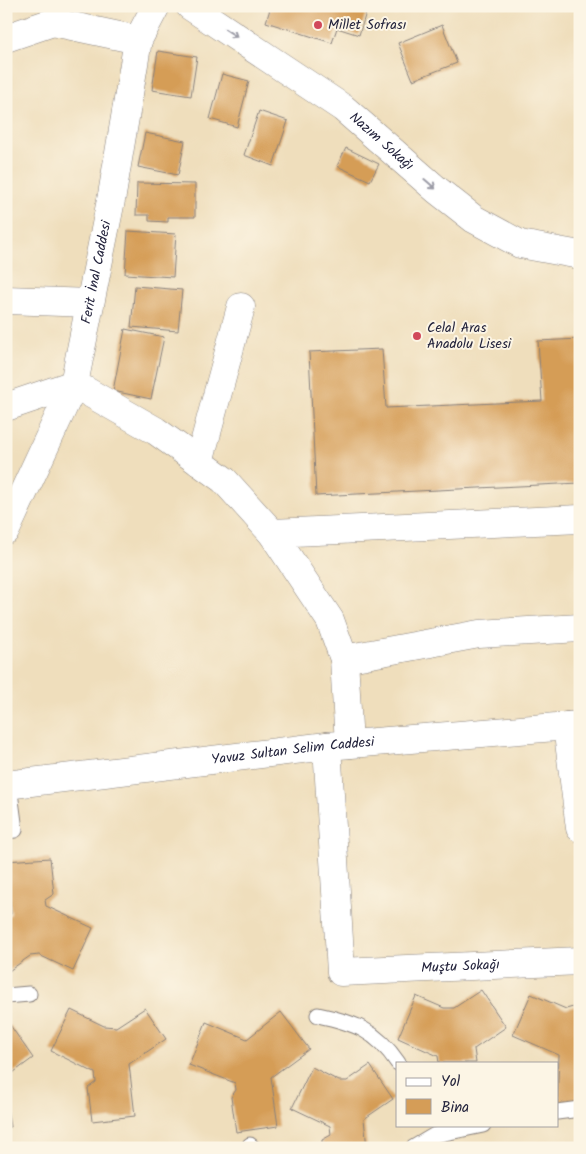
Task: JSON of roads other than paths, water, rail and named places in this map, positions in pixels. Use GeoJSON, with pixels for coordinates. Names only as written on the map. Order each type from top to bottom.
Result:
{"type":"FeatureCollection","features":[{"type":"Feature","properties":{"kind":"street","name":"Ferit İnal Caddesi"},"geometry":{"type":"LineString","coordinates":[[6,530],[74,384],[112,194],[138,40],[156,6]]}},
{"type":"Feature","properties":{"kind":"street","name":"Nazım Sokağı"},"geometry":{"type":"LineString","coordinates":[[190,6],[343,108],[436,190],[474,219],[520,244],[580,255]]}},
{"type":"Feature","properties":{"kind":"street"},"geometry":{"type":"LineString","coordinates":[[6,38],[53,22],[138,40]]}},
{"type":"Feature","properties":{"kind":"street"},"geometry":{"type":"LineString","coordinates":[[6,300],[90,304]]}},
{"type":"Feature","properties":{"kind":"street"},"geometry":{"type":"LineString","coordinates":[[199,462],[241,307]]}},
{"type":"Feature","properties":{"kind":"street"},"geometry":{"type":"LineString","coordinates":[[6,407],[74,384],[156,431],[224,480],[272,533],[330,620],[344,659],[338,745]]}},
{"type":"Feature","properties":{"kind":"street"},"geometry":{"type":"LineString","coordinates":[[272,533],[580,519]]}},
{"type":"Feature","properties":{"kind":"street"},"geometry":{"type":"LineString","coordinates":[[344,659],[479,634],[580,628]]}},
{"type":"Feature","properties":{"kind":"street"},"geometry":{"type":"LineString","coordinates":[[574,726],[580,828]]}},
{"type":"Feature","properties":{"kind":"street","name":"Yavuz Sultan Selim Caddesi"},"geometry":{"type":"LineString","coordinates":[[7,784],[338,745],[574,726]]}},
{"type":"Feature","properties":{"kind":"street","name":"Muştu Sokağı"},"geometry":{"type":"LineString","coordinates":[[338,745],[341,972],[580,960]]}},
{"type":"Feature","properties":{"kind":"lane"},"geometry":{"type":"LineString","coordinates":[[6,831],[14,830],[7,784]]}},
{"type":"Feature","properties":{"kind":"lane"},"geometry":{"type":"LineString","coordinates":[[6,996],[29,994]]}},
{"type":"Feature","properties":{"kind":"lane"},"geometry":{"type":"LineString","coordinates":[[318,1015],[354,1023],[387,1045],[397,1062]]}},
{"type":"Feature","properties":{"kind":"lane"},"geometry":{"type":"LineString","coordinates":[[558,1112],[580,1109]]}},
{"type":"Feature","properties":{"kind":"lane"},"geometry":{"type":"LineString","coordinates":[[413,1148],[433,1130],[473,1126]]}},
{"type":"Feature","properties":{"kind":"place","name":"Millet Sofrası"},"geometry":{"type":"Point","coordinates":[318,25]}},
{"type":"Feature","properties":{"kind":"place","name":"Celal Aras Anadolu Lisesi"},"geometry":{"type":"Point","coordinates":[417,336]}}]}
